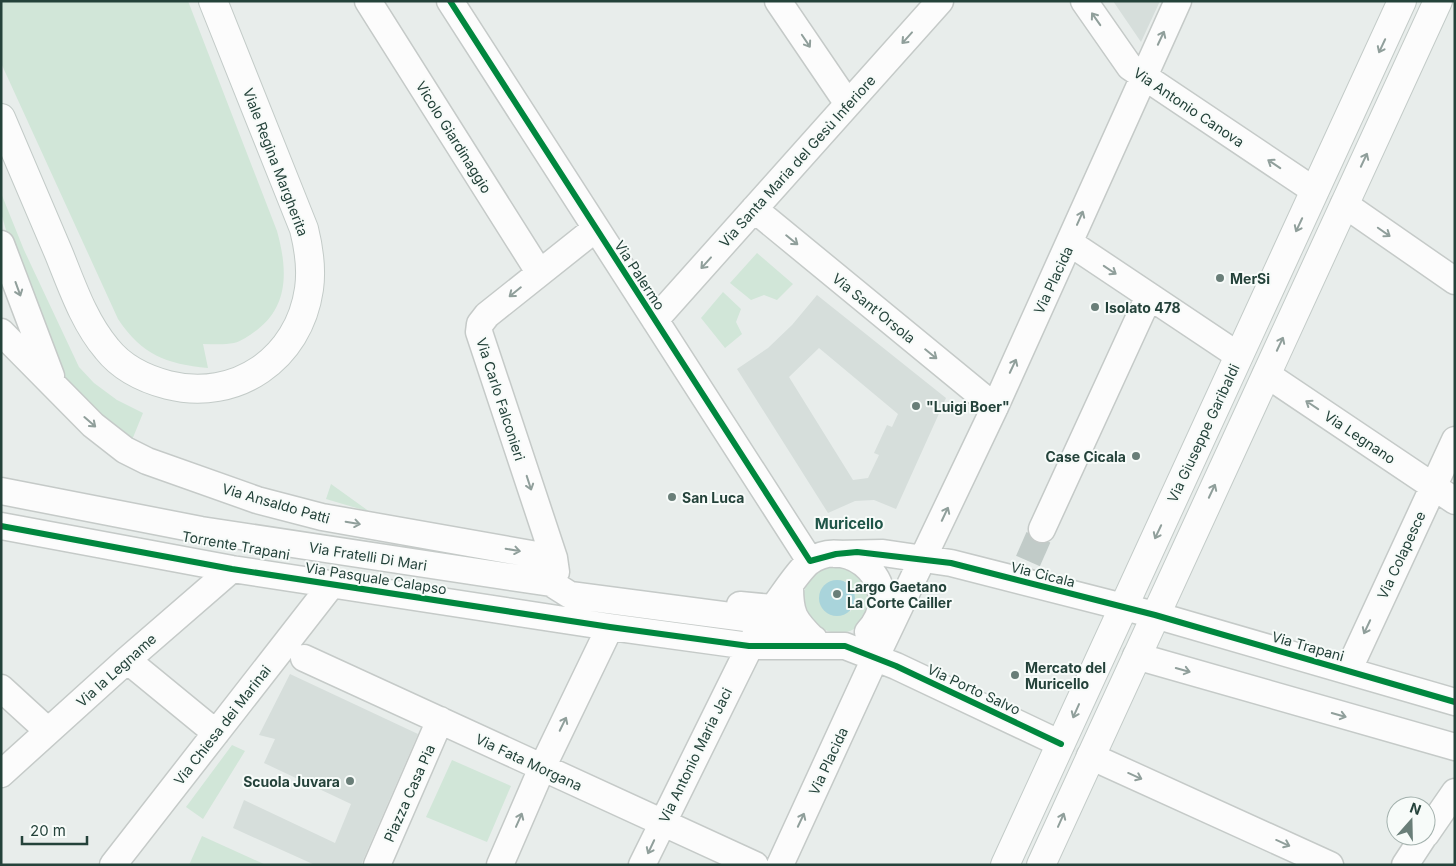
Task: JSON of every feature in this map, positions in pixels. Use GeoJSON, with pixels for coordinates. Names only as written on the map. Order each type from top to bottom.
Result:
{"type":"FeatureCollection","features":[{"type":"Feature","properties":{"kind":"main road","name":"Viale Regina Margherita"},"geometry":{"type":"LineString","coordinates":[[1,118],[81,307],[107,350],[140,375],[176,387],[211,388],[229,385],[247,378],[277,356],[297,328],[309,289],[309,250],[304,229],[213,1]]}},
{"type":"Feature","properties":{"kind":"main road","name":"Via Giuseppe Garibaldi"},"geometry":{"type":"LineString","coordinates":[[1005,865],[1402,1]]}},
{"type":"Feature","properties":{"kind":"main road"},"geometry":{"type":"LineString","coordinates":[[1041,865],[1438,1]]}},
{"type":"Feature","properties":{"kind":"main road"},"geometry":{"type":"LineString","coordinates":[[1123,606],[1136,656]]}},
{"type":"Feature","properties":{"kind":"street","name":"Vicolo Giardinaggio"},"geometry":{"type":"LineString","coordinates":[[368,1],[539,272]]}},
{"type":"Feature","properties":{"kind":"street","name":"Via Palermo"},"geometry":{"type":"LineString","coordinates":[[450,1],[594,229],[655,320],[810,561]]}},
{"type":"Feature","properties":{"kind":"street"},"geometry":{"type":"LineString","coordinates":[[778,1],[848,104]]}},
{"type":"Feature","properties":{"kind":"street","name":"Via Santa Maria del Gesù Inferiore"},"geometry":{"type":"LineString","coordinates":[[655,320],[940,1]]}},
{"type":"Feature","properties":{"kind":"street","name":"Via Antonio Canova"},"geometry":{"type":"LineString","coordinates":[[1084,1],[1130,67],[1314,191]]}},
{"type":"Feature","properties":{"kind":"street","name":"Via Placida"},"geometry":{"type":"LineString","coordinates":[[780,865],[995,407],[1178,1]]}},
{"type":"Feature","properties":{"kind":"street"},"geometry":{"type":"LineString","coordinates":[[1344,204],[1455,281]]}},
{"type":"Feature","properties":{"kind":"street","name":"Via Sant'Orsola"},"geometry":{"type":"LineString","coordinates":[[754,209],[995,407]]}},
{"type":"Feature","properties":{"kind":"street","name":"Via Carlo Falconieri"},"geometry":{"type":"LineString","coordinates":[[558,588],[554,558],[479,332],[480,324],[487,315],[594,229]]}},
{"type":"Feature","properties":{"kind":"street"},"geometry":{"type":"LineString","coordinates":[[1070,242],[1239,356]]}},
{"type":"Feature","properties":{"kind":"street"},"geometry":{"type":"LineString","coordinates":[[1,244],[55,387]]}},
{"type":"Feature","properties":{"kind":"street"},"geometry":{"type":"LineString","coordinates":[[1042,529],[1149,296]]}},
{"type":"Feature","properties":{"kind":"street","name":"Via Ansaldo Patti"},"geometry":{"type":"LineString","coordinates":[[1,332],[93,425],[126,450],[147,461],[265,502],[322,518],[554,558]]}},
{"type":"Feature","properties":{"kind":"street","name":"Via Legnano"},"geometry":{"type":"LineString","coordinates":[[1266,374],[1455,501]]}},
{"type":"Feature","properties":{"kind":"street","name":"Via Colapesce"},"geometry":{"type":"LineString","coordinates":[[1348,671],[1455,440]]}},
{"type":"Feature","properties":{"kind":"street","name":"Via Fratelli Di Mari"},"geometry":{"type":"LineString","coordinates":[[1,491],[201,530],[551,583],[570,595],[768,615],[814,639]]}},
{"type":"Feature","properties":{"kind":"street","name":"Torrente Trapani"},"geometry":{"type":"LineString","coordinates":[[1,502],[381,570],[552,593],[558,588]]}},
{"type":"Feature","properties":{"kind":"street","name":"Via Pasquale Calapso"},"geometry":{"type":"LineString","coordinates":[[1,526],[232,569],[610,627],[749,646],[846,646]]}},
{"type":"Feature","properties":{"kind":"street","name":"Via Cicala"},"geometry":{"type":"LineString","coordinates":[[836,554],[866,552],[1023,571],[1123,606],[1155,615]]}},
{"type":"Feature","properties":{"kind":"street"},"geometry":{"type":"LineString","coordinates":[[768,615],[810,561],[836,554],[846,555],[860,561],[872,572],[882,594],[876,658]]}},
{"type":"Feature","properties":{"kind":"street","name":"Via la Legname"},"geometry":{"type":"LineString","coordinates":[[1,774],[127,660],[232,569]]}},
{"type":"Feature","properties":{"kind":"street","name":"Via Chiesa dei Marinai"},"geometry":{"type":"LineString","coordinates":[[113,865],[332,584]]}},
{"type":"Feature","properties":{"kind":"street"},"geometry":{"type":"LineString","coordinates":[[790,587],[790,609],[798,625],[814,639],[846,646],[866,634],[881,610]]}},
{"type":"Feature","properties":{"kind":"street","name":"Via Antonio Maria Jaci"},"geometry":{"type":"LineString","coordinates":[[642,865],[749,646],[768,615]]}},
{"type":"Feature","properties":{"kind":"street","name":"Via Trapani"},"geometry":{"type":"LineString","coordinates":[[1155,615],[1455,702]]}},
{"type":"Feature","properties":{"kind":"street"},"geometry":{"type":"LineString","coordinates":[[500,865],[542,768],[610,627]]}},
{"type":"Feature","properties":{"kind":"street","name":"Via Porto Salvo"},"geometry":{"type":"LineString","coordinates":[[846,646],[876,658],[1061,744]]}},
{"type":"Feature","properties":{"kind":"street"},"geometry":{"type":"LineString","coordinates":[[1136,656],[1455,748]]}},
{"type":"Feature","properties":{"kind":"street","name":"Via Fata Morgana"},"geometry":{"type":"LineString","coordinates":[[304,658],[755,865]]}},
{"type":"Feature","properties":{"kind":"street"},"geometry":{"type":"LineString","coordinates":[[127,660],[216,733]]}},
{"type":"Feature","properties":{"kind":"street"},"geometry":{"type":"LineString","coordinates":[[1,688],[48,731]]}},
{"type":"Feature","properties":{"kind":"street","name":"Piazza Casa Pia"},"geometry":{"type":"LineString","coordinates":[[377,865],[440,720]]}},
{"type":"Feature","properties":{"kind":"street"},"geometry":{"type":"LineString","coordinates":[[1090,756],[1330,865]]}},
{"type":"Feature","properties":{"kind":"street"},"geometry":{"type":"LineString","coordinates":[[1436,819],[1455,792]]}},
{"type":"Feature","properties":{"kind":"street"},"geometry":{"type":"LineString","coordinates":[[1404,865],[1417,846]]}},
{"type":"Feature","properties":{"kind":"shaded area"},"geometry":{"type":"Polygon","coordinates":[[[1113,1],[1160,1],[1141,42],[1113,1]]]}},
{"type":"Feature","properties":{"kind":"shaded area","name":"\"Luigi Boer\""},"geometry":{"type":"Polygon","coordinates":[[[817,295],[946,398],[896,509],[874,500],[855,501],[828,513],[737,369],[768,348],[792,325],[817,295]],[[819,348],[789,377],[853,480],[868,478],[879,455],[874,453],[887,425],[892,427],[898,414],[819,348]]]}},
{"type":"Feature","properties":{"kind":"shaded area","name":"Scuola Juvara"},"geometry":{"type":"Polygon","coordinates":[[[290,674],[418,734],[361,865],[315,865],[233,828],[244,800],[335,843],[351,804],[264,763],[275,739],[259,735],[290,674]]]}},
{"type":"Feature","properties":{"kind":"green space"},"geometry":{"type":"Polygon","coordinates":[[[1,1],[188,1],[277,231],[284,272],[283,285],[275,309],[268,320],[257,330],[234,343],[203,344],[208,368],[180,364],[156,356],[136,341],[118,319],[1,63],[1,1]]]}},
{"type":"Feature","properties":{"kind":"green space"},"geometry":{"type":"Polygon","coordinates":[[[1,193],[24,250],[79,367],[94,383],[117,400],[143,413],[132,440],[105,421],[64,378],[21,281],[1,213],[1,193]]]}},
{"type":"Feature","properties":{"kind":"green space"},"geometry":{"type":"Polygon","coordinates":[[[757,253],[793,284],[777,300],[764,295],[751,300],[730,283],[757,253]]]}},
{"type":"Feature","properties":{"kind":"green space"},"geometry":{"type":"Polygon","coordinates":[[[723,292],[741,309],[736,322],[742,334],[725,348],[701,318],[723,292]]]}},
{"type":"Feature","properties":{"kind":"green space"},"geometry":{"type":"Polygon","coordinates":[[[331,484],[370,512],[326,499],[331,484]]]}},
{"type":"Feature","properties":{"kind":"green space"},"geometry":{"type":"Polygon","coordinates":[[[837,564],[864,577],[871,606],[861,623],[850,631],[838,633],[816,624],[808,615],[804,603],[804,591],[815,572],[820,568],[837,564]],[[844,581],[850,612],[855,599],[853,591],[844,581]]]}},
{"type":"Feature","properties":{"kind":"green space"},"geometry":{"type":"Polygon","coordinates":[[[232,745],[245,751],[203,819],[186,807],[232,745]]]}},
{"type":"Feature","properties":{"kind":"green space"},"geometry":{"type":"Polygon","coordinates":[[[452,760],[511,786],[487,842],[426,817],[452,760]]]}},
{"type":"Feature","properties":{"kind":"green space"},"geometry":{"type":"Polygon","coordinates":[[[202,836],[266,865],[189,865],[202,836]]]}},
{"type":"Feature","properties":{"kind":"water"},"geometry":{"type":"Polygon","coordinates":[[[837,580],[844,581],[850,585],[854,591],[854,605],[850,611],[844,615],[837,616],[830,615],[824,611],[820,605],[819,598],[820,591],[824,585],[830,581],[837,580]]]}},
{"type":"Feature","properties":{"kind":"tunnel"},"geometry":{"type":"LineString","coordinates":[[1028,561],[1042,529]]}},
{"type":"Feature","properties":{"kind":"cycle path"},"geometry":{"type":"LineString","coordinates":[[450,1],[810,561],[836,554],[857,552],[951,563],[1155,615],[1455,702]]}},
{"type":"Feature","properties":{"kind":"cycle path"},"geometry":{"type":"LineString","coordinates":[[1,526],[232,569],[610,627],[749,646],[845,646],[896,666],[1061,744]]}},
{"type":"Feature","properties":{"kind":"place","name":"MerSi"},"geometry":{"type":"Point","coordinates":[1220,278]}},
{"type":"Feature","properties":{"kind":"place","name":"Isolato 478"},"geometry":{"type":"Point","coordinates":[1095,307]}},
{"type":"Feature","properties":{"kind":"place","name":"\"Luigi Boer\""},"geometry":{"type":"Point","coordinates":[916,406]}},
{"type":"Feature","properties":{"kind":"place","name":"Case Cicala"},"geometry":{"type":"Point","coordinates":[1136,456]}},
{"type":"Feature","properties":{"kind":"place","name":"San Luca"},"geometry":{"type":"Point","coordinates":[672,497]}},
{"type":"Feature","properties":{"kind":"place","name":"Largo Gaetano La Corte Cailler"},"geometry":{"type":"Point","coordinates":[837,594]}},
{"type":"Feature","properties":{"kind":"place","name":"Mercato del Muricello"},"geometry":{"type":"Point","coordinates":[1015,675]}},
{"type":"Feature","properties":{"kind":"place","name":"Scuola Juvara"},"geometry":{"type":"Point","coordinates":[350,781]}},
{"type":"Feature","properties":{"kind":"district","name":"Muricello"},"geometry":{"type":"Point","coordinates":[849,523]}}]}
